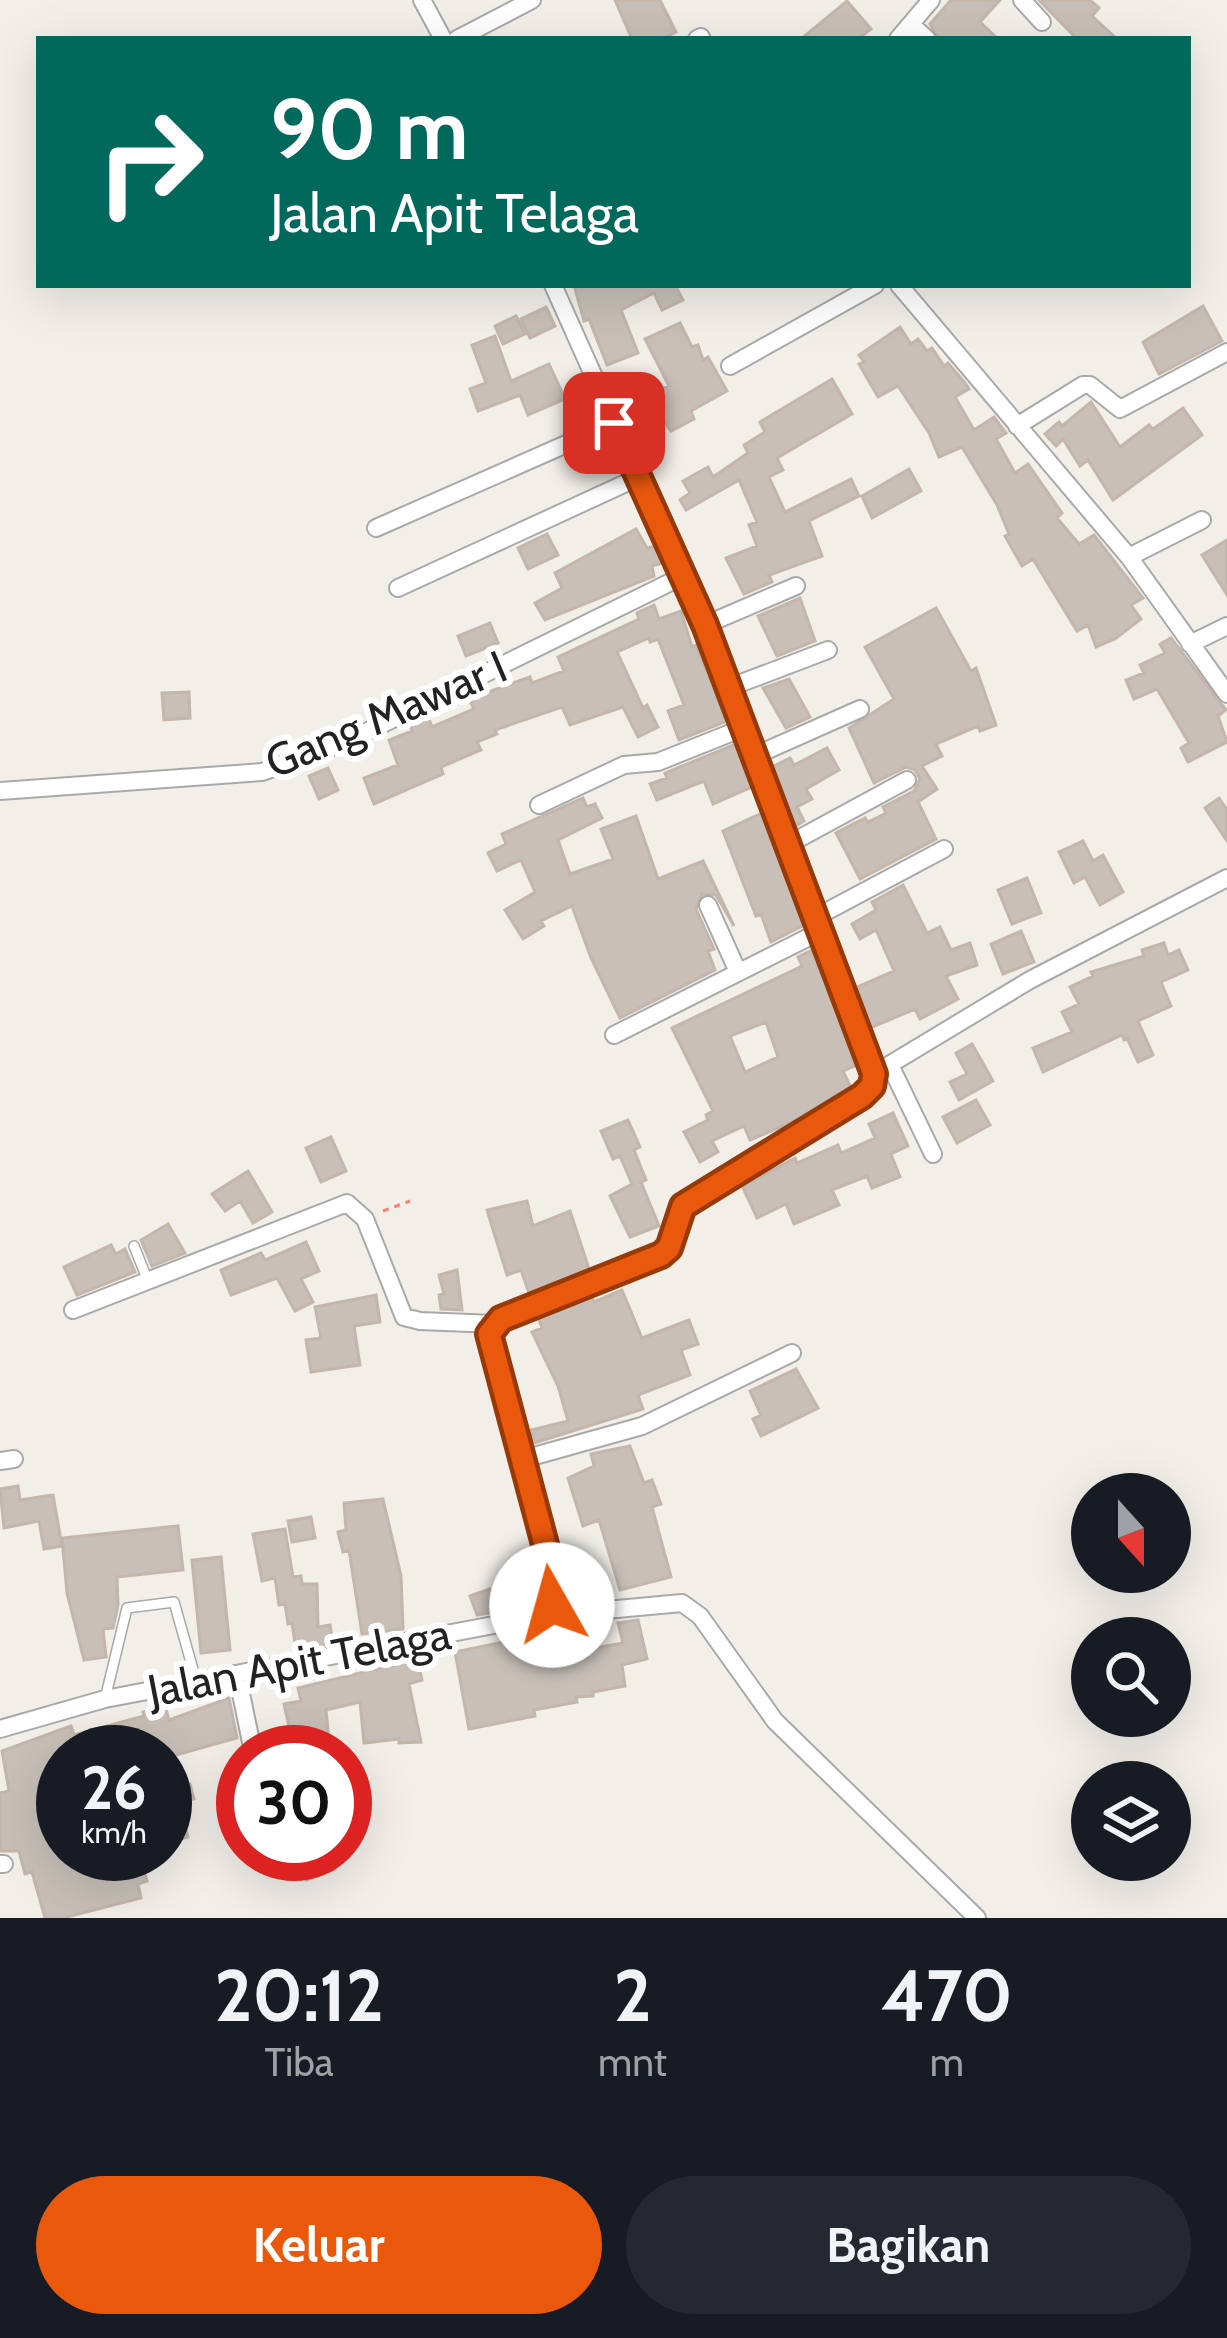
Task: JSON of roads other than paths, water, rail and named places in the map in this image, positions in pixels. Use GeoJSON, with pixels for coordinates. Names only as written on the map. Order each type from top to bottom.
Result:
{"type":"FeatureCollection","features":[{"type":"Feature","properties":{"kind":"street"},"geometry":{"type":"LineString","coordinates":[[422,0],[441,36]]}},
{"type":"Feature","properties":{"kind":"street"},"geometry":{"type":"LineString","coordinates":[[463,36],[532,0]]}},
{"type":"Feature","properties":{"kind":"street"},"geometry":{"type":"LineString","coordinates":[[901,36],[931,0]]}},
{"type":"Feature","properties":{"kind":"street"},"geometry":{"type":"LineString","coordinates":[[1022,0],[1042,22]]}},
{"type":"Feature","properties":{"kind":"street"},"geometry":{"type":"LineString","coordinates":[[912,25],[924,36]]}},
{"type":"Feature","properties":{"kind":"street"},"geometry":{"type":"LineString","coordinates":[[554,288],[705,625],[882,1069],[933,1154]]}},
{"type":"Feature","properties":{"kind":"street"},"geometry":{"type":"LineString","coordinates":[[730,366],[870,288]]}},
{"type":"Feature","properties":{"kind":"street"},"geometry":{"type":"LineString","coordinates":[[902,288],[1129,557],[1227,694]]}},
{"type":"Feature","properties":{"kind":"street"},"geometry":{"type":"LineString","coordinates":[[1017,426],[1083,385],[1090,385],[1120,409],[1227,352]]}},
{"type":"Feature","properties":{"kind":"street"},"geometry":{"type":"LineString","coordinates":[[376,528],[614,423]]}},
{"type":"Feature","properties":{"kind":"street"},"geometry":{"type":"LineString","coordinates":[[398,588],[639,477]]}},
{"type":"Feature","properties":{"kind":"street"},"geometry":{"type":"LineString","coordinates":[[1129,557],[1202,520]]}},
{"type":"Feature","properties":{"kind":"street","name":"Gang Mawar I"},"geometry":{"type":"LineString","coordinates":[[0,791],[262,772],[346,742],[682,576]]}},
{"type":"Feature","properties":{"kind":"street"},"geometry":{"type":"LineString","coordinates":[[705,625],[796,586]]}},
{"type":"Feature","properties":{"kind":"street"},"geometry":{"type":"LineString","coordinates":[[1190,644],[1227,626]]}},
{"type":"Feature","properties":{"kind":"street"},"geometry":{"type":"LineString","coordinates":[[728,688],[828,650]]}},
{"type":"Feature","properties":{"kind":"street"},"geometry":{"type":"LineString","coordinates":[[754,756],[860,709]]}},
{"type":"Feature","properties":{"kind":"street"},"geometry":{"type":"LineString","coordinates":[[539,805],[616,768],[658,762],[743,728]]}},
{"type":"Feature","properties":{"kind":"street"},"geometry":{"type":"LineString","coordinates":[[789,844],[907,780]]}},
{"type":"Feature","properties":{"kind":"street"},"geometry":{"type":"LineString","coordinates":[[614,1035],[738,973],[944,849]]}},
{"type":"Feature","properties":{"kind":"street"},"geometry":{"type":"LineString","coordinates":[[73,1310],[347,1203],[365,1219],[404,1317],[495,1324],[661,1255],[669,1248],[683,1206],[862,1096],[882,1069],[1030,980],[1227,878]]}},
{"type":"Feature","properties":{"kind":"street"},"geometry":{"type":"LineString","coordinates":[[708,905],[738,973]]}},
{"type":"Feature","properties":{"kind":"street"},"geometry":{"type":"LineString","coordinates":[[495,1324],[489,1334],[555,1582],[552,1605],[541,1616]]}},
{"type":"Feature","properties":{"kind":"street"},"geometry":{"type":"LineString","coordinates":[[520,1460],[643,1426],[792,1353]]}},
{"type":"Feature","properties":{"kind":"street","name":"Jalan Apit Telaga"},"geometry":{"type":"LineString","coordinates":[[0,1730],[105,1699],[436,1634],[541,1616],[682,1604],[700,1616],[775,1721],[977,1918]]}},
{"type":"Feature","properties":{"kind":"street"},"geometry":{"type":"LineString","coordinates":[[237,1674],[248,1725]]}},
{"type":"Feature","properties":{"kind":"lane"},"geometry":{"type":"LineString","coordinates":[[134,1246],[148,1280]]}},
{"type":"Feature","properties":{"kind":"lane"},"geometry":{"type":"LineString","coordinates":[[105,1699],[128,1609],[174,1602],[196,1679]]}}]}
